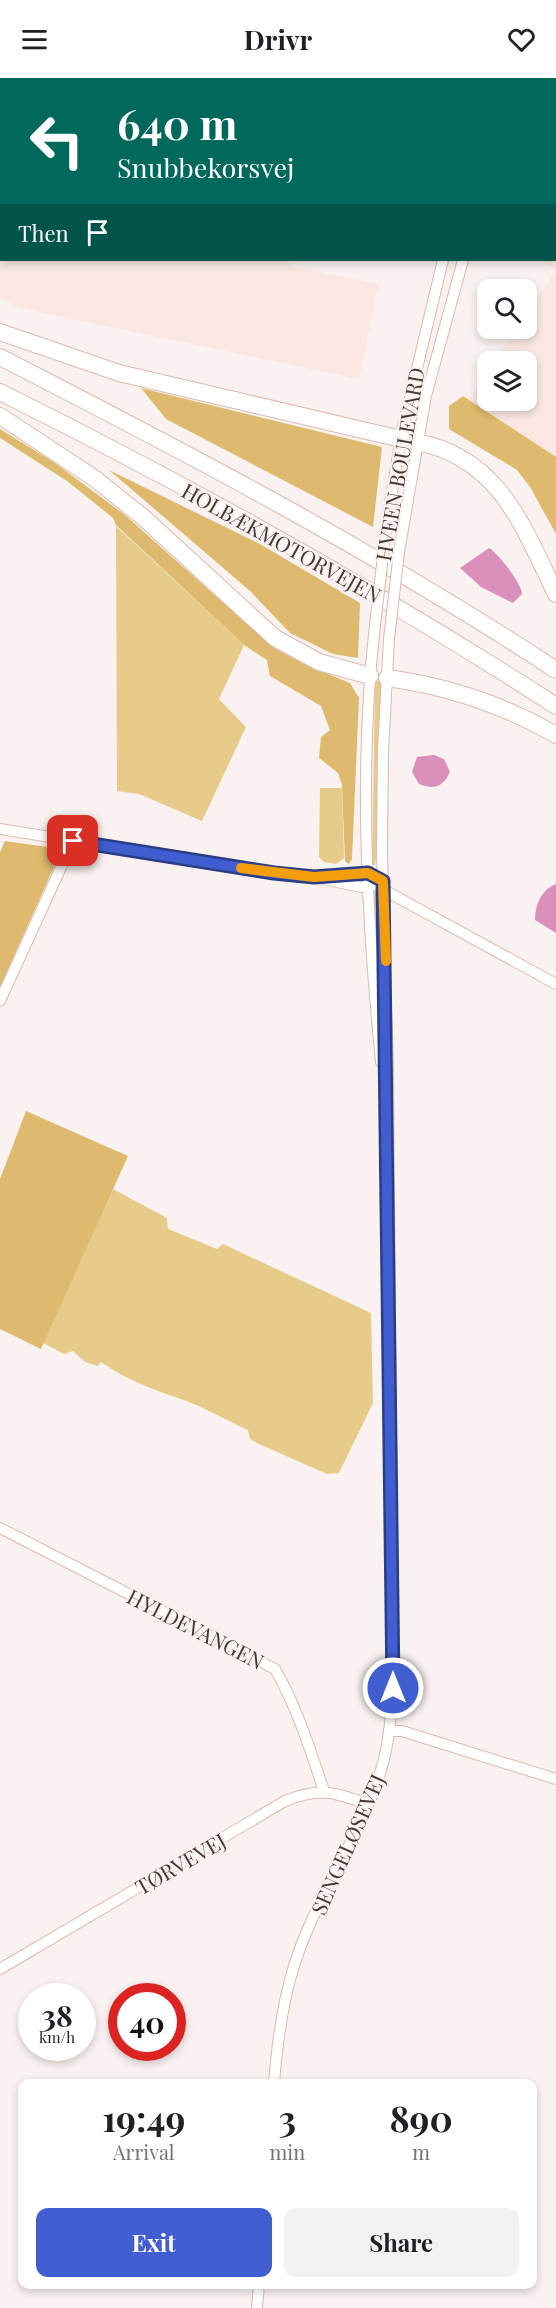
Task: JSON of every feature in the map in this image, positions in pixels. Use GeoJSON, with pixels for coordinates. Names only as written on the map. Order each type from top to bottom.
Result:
{"type":"FeatureCollection","features":[{"type":"Feature","properties":{"kind":"highway"},"geometry":{"type":"LineString","coordinates":[[0,332],[119,373],[409,441],[454,455],[474,466],[497,486],[512,506],[556,594]]}},
{"type":"Feature","properties":{"kind":"highway","name":"HOLBÆKMOTORVEJEN"},"geometry":{"type":"LineString","coordinates":[[0,357],[335,534],[556,669]]}},
{"type":"Feature","properties":{"kind":"highway","name":"HOLBÆKMOTORVEJEN"},"geometry":{"type":"LineString","coordinates":[[0,392],[109,446],[320,561],[475,654],[556,706]]}},
{"type":"Feature","properties":{"kind":"highway"},"geometry":{"type":"LineString","coordinates":[[0,416],[94,478],[144,518],[275,638],[319,662],[378,677],[416,682],[458,692],[556,735]]}},
{"type":"Feature","properties":{"kind":"street","name":"HVEEN BOULEVARD"},"geometry":{"type":"LineString","coordinates":[[368,887],[378,677],[389,639],[421,344],[443,261]]}},
{"type":"Feature","properties":{"kind":"street","name":"HVEEN BOULEVARD"},"geometry":{"type":"LineString","coordinates":[[384,886],[383,751],[374,634],[387,522],[464,261]]}},
{"type":"Feature","properties":{"kind":"street"},"geometry":{"type":"LineString","coordinates":[[0,829],[368,887],[384,886]]}},
{"type":"Feature","properties":{"kind":"street"},"geometry":{"type":"LineString","coordinates":[[0,1001],[73,841]]}},
{"type":"Feature","properties":{"kind":"street"},"geometry":{"type":"LineString","coordinates":[[314,877],[368,873],[384,886],[556,984]]}},
{"type":"Feature","properties":{"kind":"street","name":"SENGELØSEVEJ"},"geometry":{"type":"LineString","coordinates":[[274,2079],[277,2046],[294,1964],[368,1804],[381,1769],[389,1731],[393,1688],[384,886]]}},
{"type":"Feature","properties":{"kind":"street","name":"SENGELØSEVEJ"},"geometry":{"type":"LineString","coordinates":[[368,887],[372,973],[386,1095]]}},
{"type":"Feature","properties":{"kind":"street","name":"HYLDEVANGEN"},"geometry":{"type":"LineString","coordinates":[[0,1528],[275,1669],[284,1685],[309,1747],[324,1791]]}},
{"type":"Feature","properties":{"kind":"street"},"geometry":{"type":"LineString","coordinates":[[389,1731],[402,1731],[556,1779]]}},
{"type":"Feature","properties":{"kind":"street","name":"TØRVEVEJ"},"geometry":{"type":"LineString","coordinates":[[0,1969],[285,1801],[306,1793],[324,1791],[368,1804]]}},
{"type":"Feature","properties":{"kind":"street"},"geometry":{"type":"LineString","coordinates":[[258,2308],[259,2289]]}},
{"type":"Feature","properties":{"kind":"shaded area"},"geometry":{"type":"Polygon","coordinates":[[[0,261],[289,261],[289,266],[379,284],[359,379],[20,308],[0,298],[0,261]]]}},
{"type":"Feature","properties":{"kind":"shaded area"},"geometry":{"type":"Polygon","coordinates":[[[542,261],[556,261],[556,270],[542,261]]]}},
{"type":"Feature","properties":{"kind":"shaded area"},"geometry":{"type":"Polygon","coordinates":[[[556,270],[556,470],[464,407],[477,387],[477,411],[537,411],[537,351],[501,351],[509,339],[537,339],[537,299],[556,270]]]}},
{"type":"Feature","properties":{"kind":"shaded area"},"geometry":{"type":"Polygon","coordinates":[[[141,388],[382,447],[373,527],[166,419],[141,388]]]}},
{"type":"Feature","properties":{"kind":"shaded area"},"geometry":{"type":"Polygon","coordinates":[[[463,396],[477,405],[477,411],[486,411],[556,457],[556,534],[530,487],[517,470],[449,429],[449,406],[463,396]]]}},
{"type":"Feature","properties":{"kind":"shaded area"},"geometry":{"type":"Polygon","coordinates":[[[0,429],[55,463],[125,515],[274,648],[306,665],[350,683],[359,698],[352,859],[349,864],[345,861],[342,785],[338,773],[319,758],[321,737],[330,730],[321,706],[270,676],[267,660],[244,645],[116,525],[113,518],[67,481],[0,438],[0,429]]]}},
{"type":"Feature","properties":{"kind":"shaded area"},"geometry":{"type":"Polygon","coordinates":[[[109,470],[260,544],[360,603],[358,658],[333,654],[290,633],[250,591],[109,470]]]}},
{"type":"Feature","properties":{"kind":"shaded area"},"geometry":{"type":"Polygon","coordinates":[[[116,526],[244,645],[219,699],[246,727],[202,821],[139,794],[117,791],[116,526]]]}},
{"type":"Feature","properties":{"kind":"shaded area"},"geometry":{"type":"Polygon","coordinates":[[[489,548],[509,569],[521,589],[522,594],[513,603],[481,587],[460,568],[489,548]]]}},
{"type":"Feature","properties":{"kind":"shaded area"},"geometry":{"type":"Polygon","coordinates":[[[381,680],[378,846],[375,865],[372,865],[375,682],[381,680]]]}},
{"type":"Feature","properties":{"kind":"shaded area"},"geometry":{"type":"Polygon","coordinates":[[[434,755],[444,759],[450,772],[438,786],[429,787],[419,784],[412,772],[417,757],[434,755]]]}},
{"type":"Feature","properties":{"kind":"shaded area"},"geometry":{"type":"Polygon","coordinates":[[[320,788],[342,788],[344,858],[336,864],[324,862],[319,857],[320,788]]]}},
{"type":"Feature","properties":{"kind":"shaded area"},"geometry":{"type":"Polygon","coordinates":[[[5,841],[62,849],[0,987],[0,852],[5,841]]]}},
{"type":"Feature","properties":{"kind":"shaded area"},"geometry":{"type":"Polygon","coordinates":[[[556,884],[556,933],[535,920],[540,899],[546,890],[556,884]]]}},
{"type":"Feature","properties":{"kind":"shaded area"},"geometry":{"type":"Polygon","coordinates":[[[374,889],[378,893],[384,1049],[372,892],[374,889]]]}},
{"type":"Feature","properties":{"kind":"shaded area"},"geometry":{"type":"Polygon","coordinates":[[[26,1111],[128,1156],[41,1349],[0,1329],[0,1179],[26,1111]]]}},
{"type":"Feature","properties":{"kind":"shaded area"},"geometry":{"type":"Polygon","coordinates":[[[113,1189],[167,1218],[168,1229],[217,1249],[223,1244],[371,1313],[373,1403],[339,1473],[327,1474],[259,1444],[250,1439],[248,1430],[198,1406],[140,1384],[101,1362],[98,1366],[85,1362],[73,1351],[64,1354],[43,1343],[113,1189]]]}},
{"type":"Feature","properties":{"kind":"slow traffic"},"geometry":{"type":"LineString","coordinates":[[241,868],[314,877],[368,873],[383,881],[386,961]]}},
{"type":"Feature","properties":{"kind":"route"},"geometry":{"type":"LineString","coordinates":[[73,841],[274,873],[314,877],[368,873],[383,881],[388,1070],[386,1095],[393,1688]]}}]}
